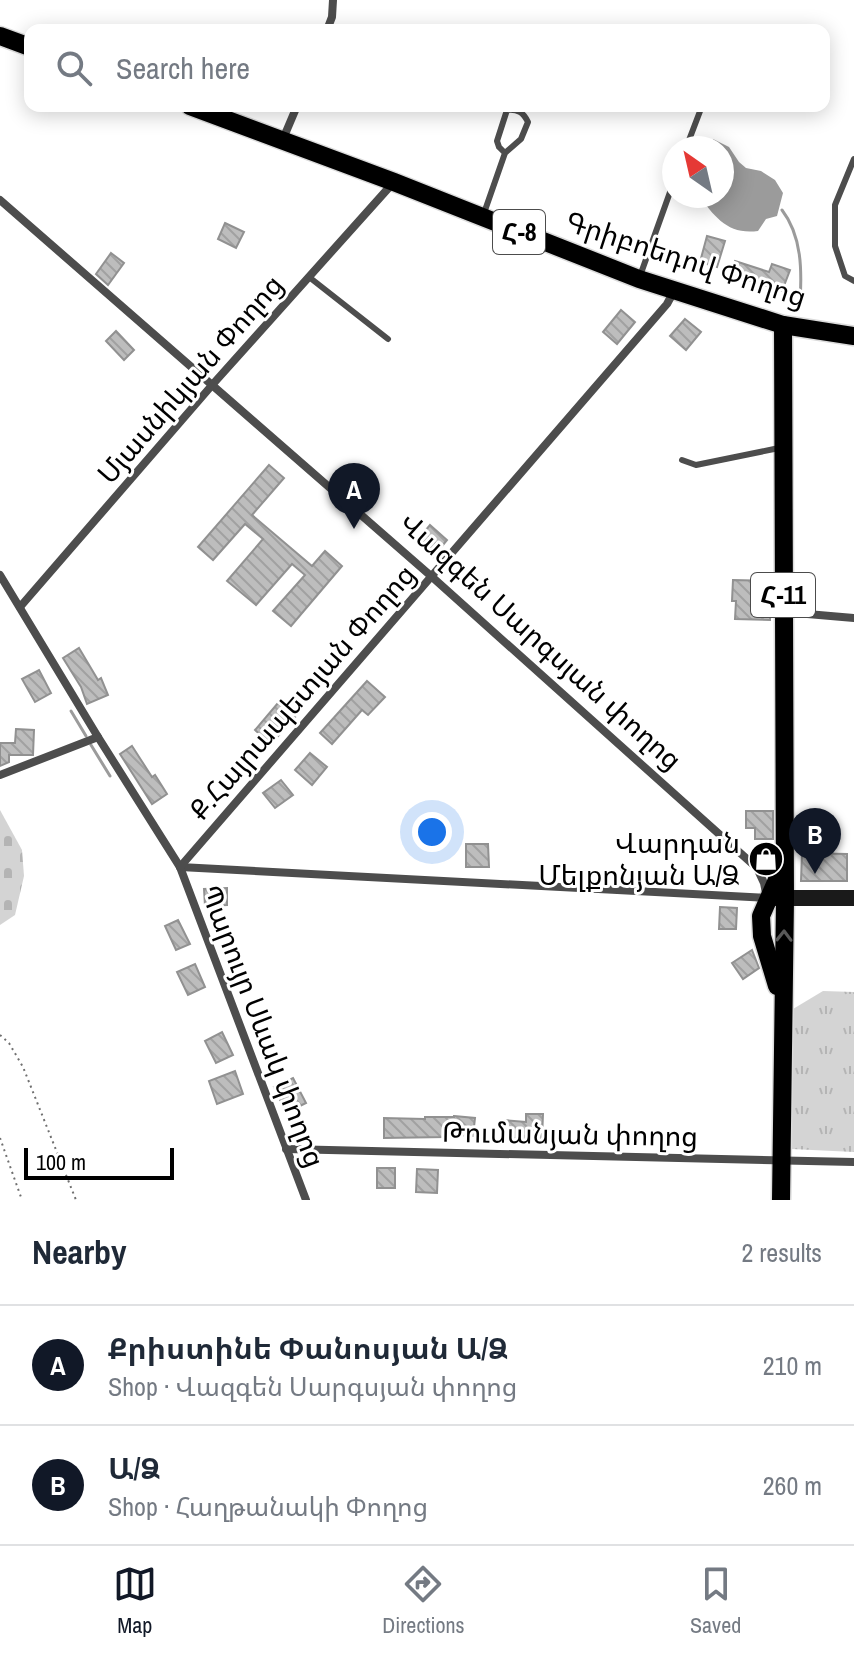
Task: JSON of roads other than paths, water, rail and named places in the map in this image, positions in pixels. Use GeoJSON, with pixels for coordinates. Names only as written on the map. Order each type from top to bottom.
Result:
{"type":"FeatureCollection","features":[{"type":"Feature","properties":{"kind":"main road"},"geometry":{"type":"LineString","coordinates":[[0,36],[24,45]]}},
{"type":"Feature","properties":{"kind":"main road","name":"Գրիբոեդով Փողոց"},"geometry":{"type":"LineString","coordinates":[[206,112],[639,279],[783,325],[854,336]]}},
{"type":"Feature","properties":{"kind":"main road","name":"Հ-11"},"geometry":{"type":"LineString","coordinates":[[781,1200],[782,1008],[776,899],[784,864],[783,325]]}},
{"type":"Feature","properties":{"kind":"street"},"geometry":{"type":"LineString","coordinates":[[329,24],[333,0]]}},
{"type":"Feature","properties":{"kind":"street"},"geometry":{"type":"LineString","coordinates":[[282,140],[294,112]]}},
{"type":"Feature","properties":{"kind":"street","name":"Մյասնիկյան Փողոց"},"geometry":{"type":"LineString","coordinates":[[20,607],[213,384],[394,182]]}},
{"type":"Feature","properties":{"kind":"street","name":"Վազգեն Սարգսյան փողոց"},"geometry":{"type":"LineString","coordinates":[[0,200],[431,576],[757,868],[776,899]]}},
{"type":"Feature","properties":{"kind":"street","name":"Ք.Հայրապետյան Փողոց"},"geometry":{"type":"LineString","coordinates":[[180,867],[667,304],[674,290]]}},
{"type":"Feature","properties":{"kind":"street","name":"Պարույր Սևակ փողոց"},"geometry":{"type":"LineString","coordinates":[[0,575],[180,867],[306,1200]]}},
{"type":"Feature","properties":{"kind":"street"},"geometry":{"type":"LineString","coordinates":[[783,612],[854,618]]}},
{"type":"Feature","properties":{"kind":"street"},"geometry":{"type":"LineString","coordinates":[[0,775],[98,737]]}},
{"type":"Feature","properties":{"kind":"street"},"geometry":{"type":"LineString","coordinates":[[180,867],[776,899],[854,898]]}},
{"type":"Feature","properties":{"kind":"street","name":"Թումանյան փողոց"},"geometry":{"type":"LineString","coordinates":[[286,1149],[854,1162]]}},
{"type":"Feature","properties":{"kind":"lane"},"geometry":{"type":"LineString","coordinates":[[505,153],[497,141],[506,112]]}},
{"type":"Feature","properties":{"kind":"lane"},"geometry":{"type":"LineString","coordinates":[[482,217],[505,153],[521,139],[528,122],[520,112]]}},
{"type":"Feature","properties":{"kind":"lane"},"geometry":{"type":"LineString","coordinates":[[691,136],[700,112]]}},
{"type":"Feature","properties":{"kind":"lane"},"geometry":{"type":"LineString","coordinates":[[854,159],[835,205],[835,246],[845,276],[854,281]]}},
{"type":"Feature","properties":{"kind":"lane"},"geometry":{"type":"LineString","coordinates":[[639,279],[664,208]]}},
{"type":"Feature","properties":{"kind":"lane"},"geometry":{"type":"LineString","coordinates":[[309,277],[388,339]]}},
{"type":"Feature","properties":{"kind":"lane"},"geometry":{"type":"LineString","coordinates":[[682,460],[696,465],[783,447]]}},
{"type":"Feature","properties":{"kind":"waterway"},"geometry":{"type":"LineString","coordinates":[[782,210],[797,242],[800,302]]}},
{"type":"Feature","properties":{"kind":"waterway"},"geometry":{"type":"LineString","coordinates":[[71,711],[86,736]]}},
{"type":"Feature","properties":{"kind":"waterway"},"geometry":{"type":"LineString","coordinates":[[91,745],[110,776]]}},
{"type":"Feature","properties":{"kind":"place","name":"Քրիստինե Փանոսյան Ա/Ձ"},"geometry":{"type":"Point","coordinates":[354,529]}},
{"type":"Feature","properties":{"kind":"place","name":"Վարդան Մելքոնյան Ա/Ձ"},"geometry":{"type":"Point","coordinates":[766,859]}},
{"type":"Feature","properties":{"kind":"place","name":"Ա/Ձ"},"geometry":{"type":"Point","coordinates":[815,874]}}]}
